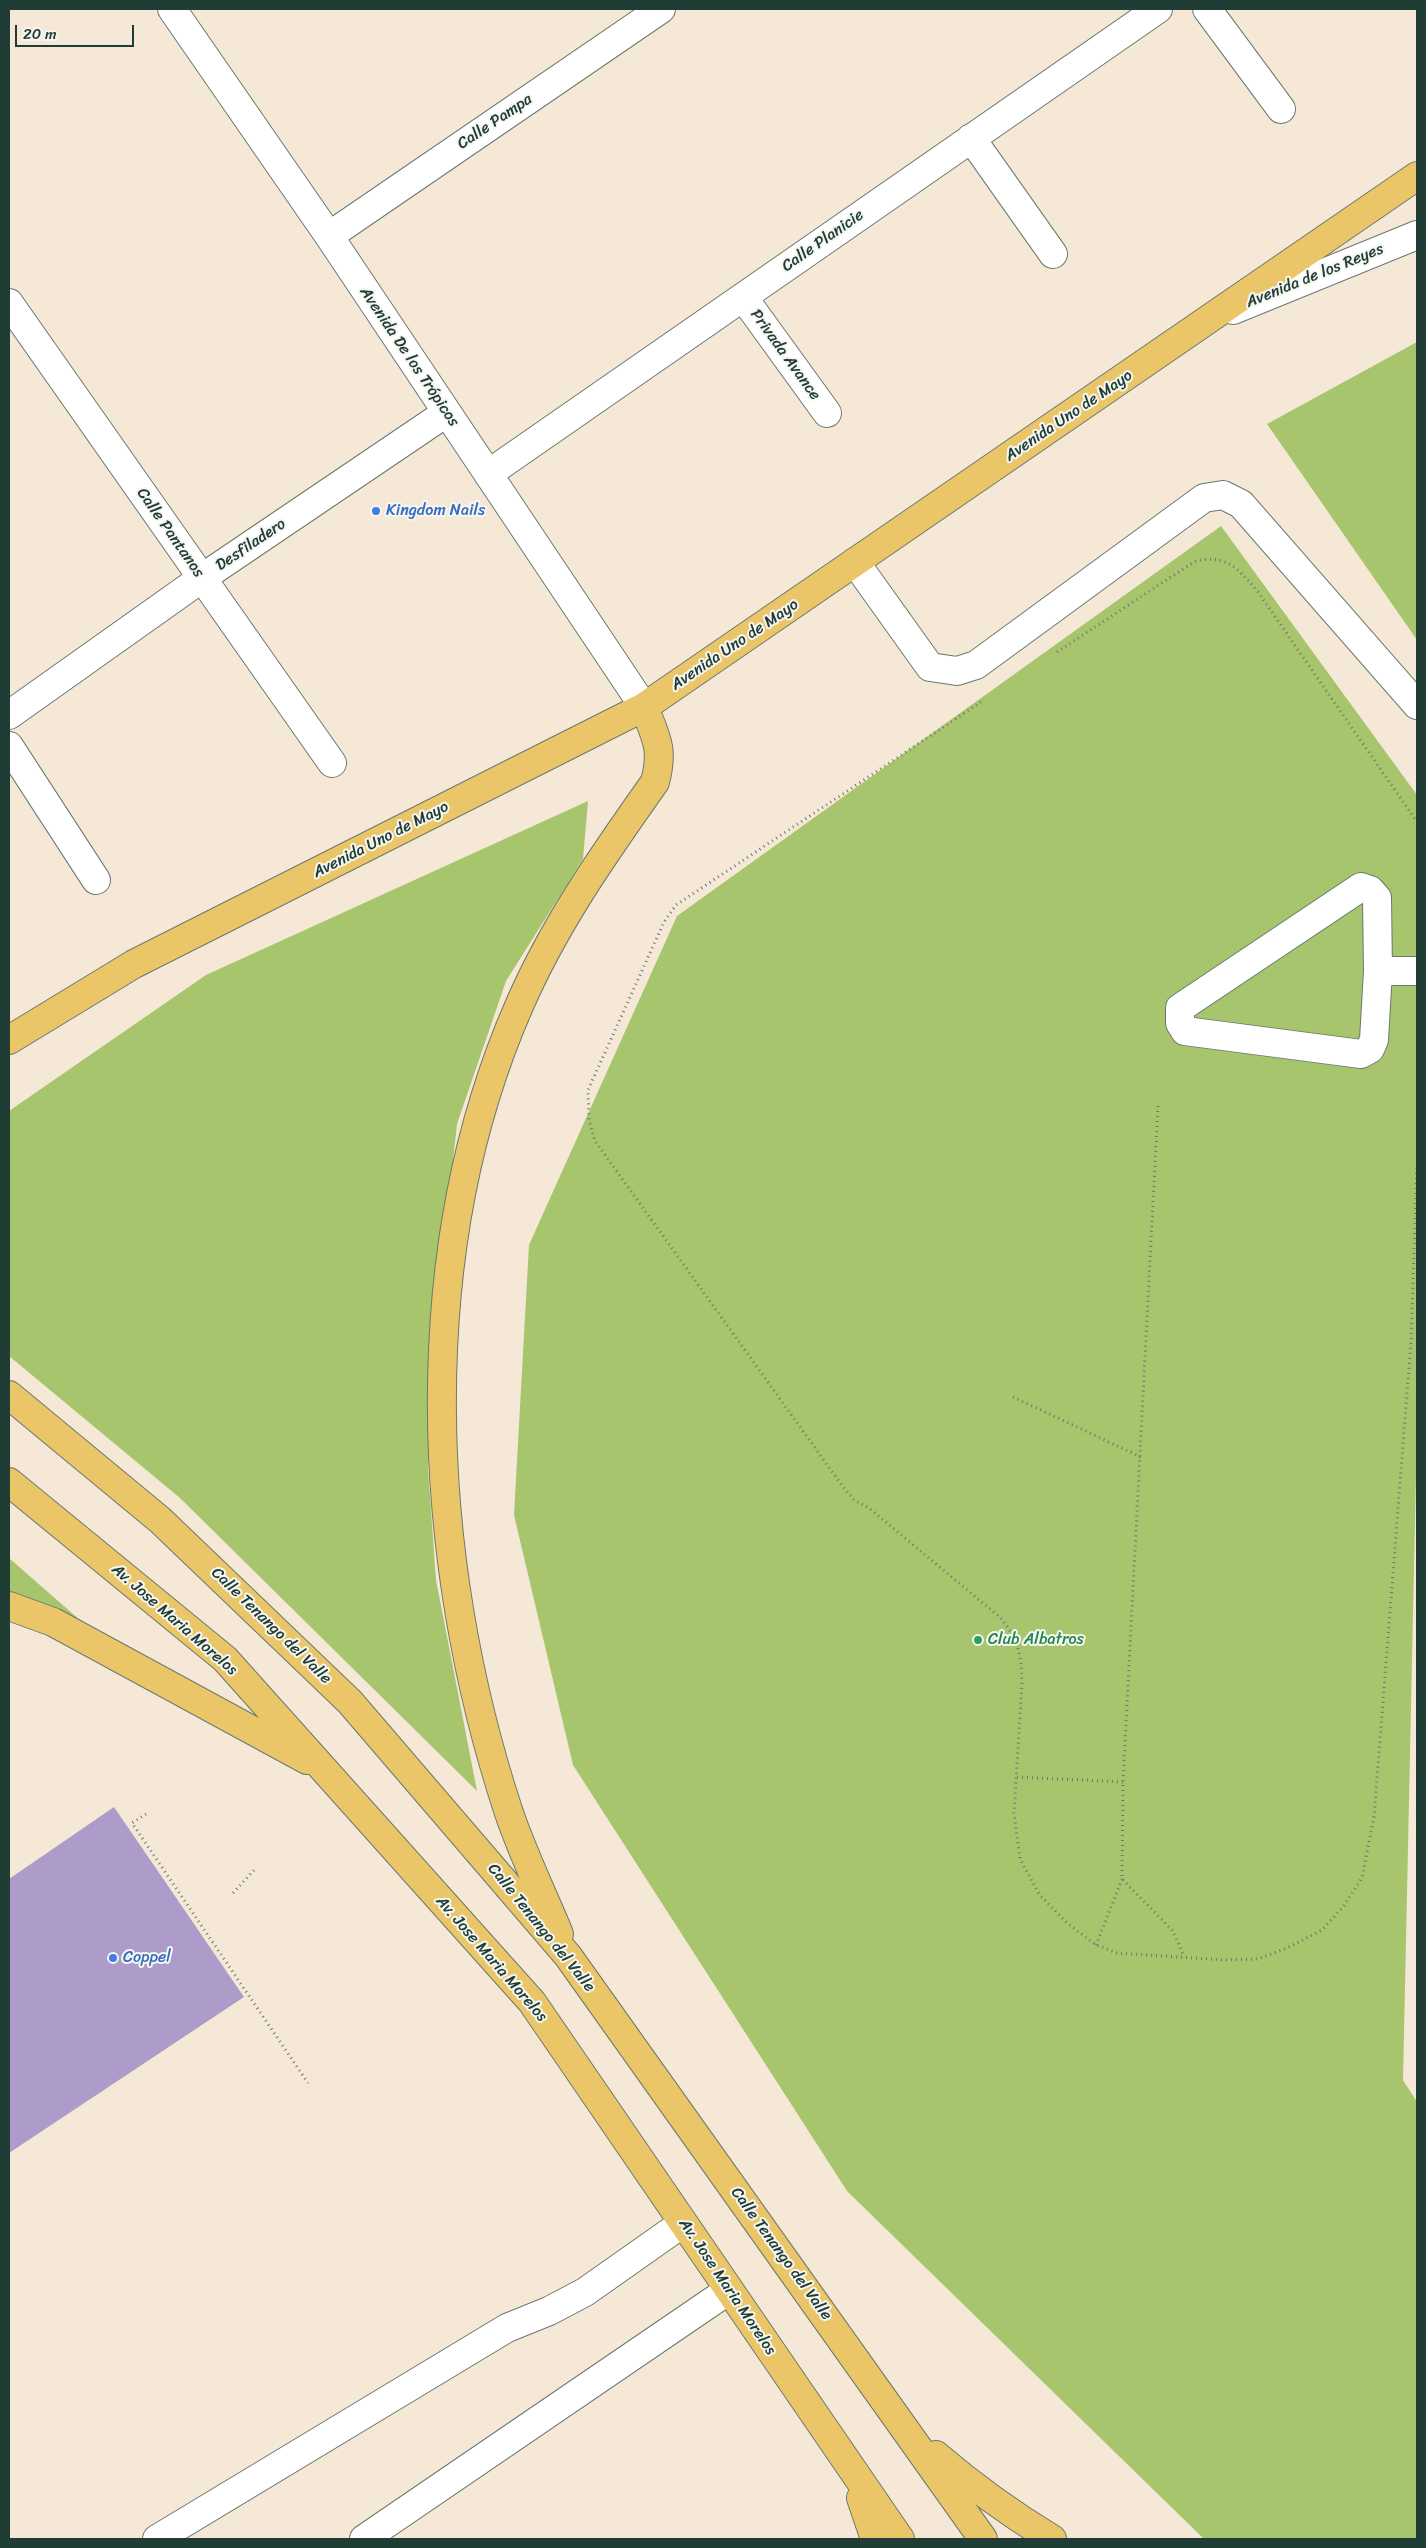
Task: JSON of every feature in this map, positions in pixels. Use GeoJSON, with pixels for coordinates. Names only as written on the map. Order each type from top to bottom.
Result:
{"type":"FeatureCollection","features":[{"type":"Feature","properties":{"kind":"main road","name":"Avenida Uno de Mayo"},"geometry":{"type":"LineString","coordinates":[[9,1040],[134,964],[644,707],[1213,318],[1417,176]]}},
{"type":"Feature","properties":{"kind":"main road"},"geometry":{"type":"LineString","coordinates":[[568,1956],[508,1812],[470,1673],[447,1518],[442,1435],[447,1292],[464,1174],[497,1061],[518,1007],[571,903],[655,782],[661,761],[658,742],[644,707]]}},
{"type":"Feature","properties":{"kind":"main road","name":"Calle Tenango del Valle"},"geometry":{"type":"LineString","coordinates":[[9,1395],[160,1520],[350,1702],[568,1956],[984,2539]]}},
{"type":"Feature","properties":{"kind":"main road","name":"Av. Jose Maria Morelos"},"geometry":{"type":"LineString","coordinates":[[9,1482],[225,1659],[532,2002],[900,2539]]}},
{"type":"Feature","properties":{"kind":"main road"},"geometry":{"type":"LineString","coordinates":[[9,1606],[53,1622],[324,1769]]}},
{"type":"Feature","properties":{"kind":"main road"},"geometry":{"type":"LineString","coordinates":[[902,2424],[958,2474],[1018,2518],[1052,2539]]}},
{"type":"Feature","properties":{"kind":"main road"},"geometry":{"type":"LineString","coordinates":[[848,2464],[875,2539]]}},
{"type":"Feature","properties":{"kind":"street","name":"Avenida De los Trópicos"},"geometry":{"type":"LineString","coordinates":[[174,9],[329,236],[644,707]]}},
{"type":"Feature","properties":{"kind":"street","name":"Calle Pampa"},"geometry":{"type":"LineString","coordinates":[[329,236],[662,9]]}},
{"type":"Feature","properties":{"kind":"street","name":"Calle Planicie"},"geometry":{"type":"LineString","coordinates":[[488,474],[1158,9]]}},
{"type":"Feature","properties":{"kind":"street"},"geometry":{"type":"LineString","coordinates":[[1207,9],[1282,110]]}},
{"type":"Feature","properties":{"kind":"street"},"geometry":{"type":"LineString","coordinates":[[971,138],[1053,254]]}},
{"type":"Feature","properties":{"kind":"street","name":"Avenida de los Reyes"},"geometry":{"type":"LineString","coordinates":[[1213,318],[1417,235]]}},
{"type":"Feature","properties":{"kind":"street","name":"Privada Avance"},"geometry":{"type":"LineString","coordinates":[[742,297],[827,413]]}},
{"type":"Feature","properties":{"kind":"street","name":"Calle Pantanos"},"geometry":{"type":"LineString","coordinates":[[9,303],[332,762]]}},
{"type":"Feature","properties":{"kind":"street","name":"Desfiladero"},"geometry":{"type":"LineString","coordinates":[[9,715],[202,578],[446,413]]}},
{"type":"Feature","properties":{"kind":"street"},"geometry":{"type":"LineString","coordinates":[[855,562],[930,667],[957,671],[976,665],[1204,498],[1223,495],[1241,504],[1417,705]]}},
{"type":"Feature","properties":{"kind":"street"},"geometry":{"type":"LineString","coordinates":[[9,746],[96,880]]}},
{"type":"Feature","properties":{"kind":"street"},"geometry":{"type":"LineString","coordinates":[[1361,887],[1370,890],[1378,898],[1378,971],[1374,1040],[1370,1049],[1360,1054],[1185,1031],[1180,1023],[1180,1008],[1361,887]]}},
{"type":"Feature","properties":{"kind":"street"},"geometry":{"type":"LineString","coordinates":[[1378,971],[1417,972]]}},
{"type":"Feature","properties":{"kind":"street"},"geometry":{"type":"LineString","coordinates":[[157,2539],[507,2328],[585,2292],[683,2223]]}},
{"type":"Feature","properties":{"kind":"street"},"geometry":{"type":"LineString","coordinates":[[364,2539],[729,2290]]}},
{"type":"Feature","properties":{"kind":"path"},"geometry":{"type":"LineString","coordinates":[[1049,657],[1194,562],[1208,557],[1224,561],[1240,571],[1258,592],[1417,822]]}},
{"type":"Feature","properties":{"kind":"path"},"geometry":{"type":"LineString","coordinates":[[982,701],[676,905],[664,922],[588,1090],[589,1120],[595,1141],[854,1500],[870,1508],[1002,1619],[1016,1640],[1021,1662],[1022,1684],[1014,1813],[1020,1859],[1039,1894],[1067,1923],[1096,1945],[1117,1953],[1258,1959],[1287,1948],[1322,1930],[1343,1907],[1362,1878],[1374,1816],[1411,1342],[1417,1164]]}},
{"type":"Feature","properties":{"kind":"path"},"geometry":{"type":"LineString","coordinates":[[1096,1945],[1122,1879],[1123,1782],[1158,1106]]}},
{"type":"Feature","properties":{"kind":"path"},"geometry":{"type":"LineString","coordinates":[[1013,1397],[1141,1457]]}},
{"type":"Feature","properties":{"kind":"path"},"geometry":{"type":"LineString","coordinates":[[1016,1777],[1123,1782]]}},
{"type":"Feature","properties":{"kind":"path"},"geometry":{"type":"LineString","coordinates":[[146,1814],[132,1823],[308,2083]]}},
{"type":"Feature","properties":{"kind":"path"},"geometry":{"type":"LineString","coordinates":[[233,1893],[255,1868]]}},
{"type":"Feature","properties":{"kind":"path"},"geometry":{"type":"LineString","coordinates":[[1122,1879],[1173,1931],[1184,1957]]}},
{"type":"Feature","properties":{"kind":"green space"},"geometry":{"type":"Polygon","coordinates":[[[1417,342],[1417,640],[1267,424],[1417,342]]]}},
{"type":"Feature","properties":{"kind":"green space","name":"Club Albatros"},"geometry":{"type":"Polygon","coordinates":[[[1221,526],[1417,795],[1417,1428],[1403,2080],[1417,2102],[1417,2539],[1204,2539],[847,2191],[573,1765],[514,1515],[529,1245],[677,916],[1221,526]]]}},
{"type":"Feature","properties":{"kind":"green space"},"geometry":{"type":"Polygon","coordinates":[[[588,801],[583,859],[506,981],[457,1124],[432,1351],[428,1469],[436,1580],[477,1791],[180,1498],[9,1356],[9,1111],[206,975],[588,801]]]}},
{"type":"Feature","properties":{"kind":"green space"},"geometry":{"type":"Polygon","coordinates":[[[9,1558],[81,1621],[9,1593],[9,1558]]]}},
{"type":"Feature","properties":{"kind":"building","name":"Coppel"},"geometry":{"type":"Polygon","coordinates":[[[114,1807],[244,1997],[9,2153],[9,1879],[114,1807]]]}},
{"type":"Feature","properties":{"kind":"place","name":"Kingdom Nails"},"geometry":{"type":"Point","coordinates":[376,511]}},
{"type":"Feature","properties":{"kind":"place","name":"Club Albatros"},"geometry":{"type":"Point","coordinates":[978,1640]}},
{"type":"Feature","properties":{"kind":"place","name":"Coppel"},"geometry":{"type":"Point","coordinates":[113,1958]}}]}
